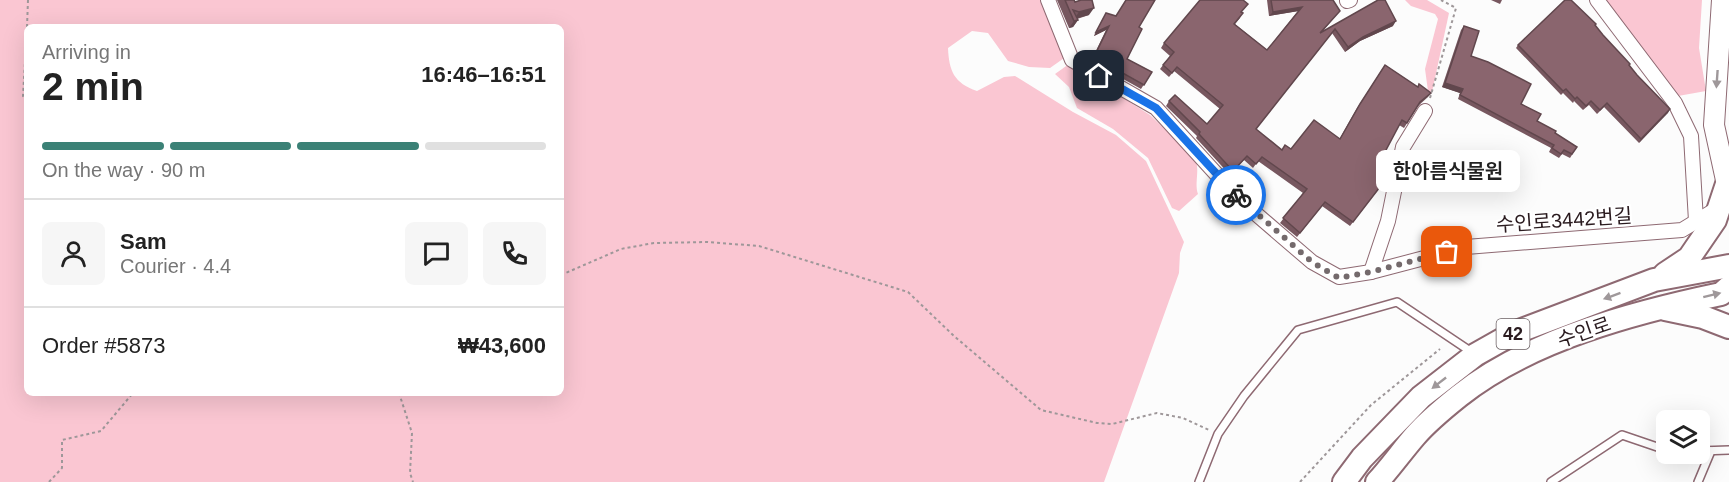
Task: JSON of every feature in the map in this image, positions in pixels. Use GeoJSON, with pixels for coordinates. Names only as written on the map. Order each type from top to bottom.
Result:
{"type":"FeatureCollection","features":[{"type":"Feature","properties":{"kind":"main road"},"geometry":{"type":"LineString","coordinates":[[1654,280],[1689,258],[1715,220],[1725,195],[1714,125],[1722,0]]}},
{"type":"Feature","properties":{"kind":"main road","name":"수인로"},"geometry":{"type":"LineString","coordinates":[[1344,482],[1362,458],[1421,397],[1475,354],[1514,333],[1654,280],[1729,266]]}},
{"type":"Feature","properties":{"kind":"main road","name":"수인로"},"geometry":{"type":"LineString","coordinates":[[1377,482],[1417,434],[1457,397],[1505,364],[1551,344],[1658,307],[1721,294],[1729,287]]}},
{"type":"Feature","properties":{"kind":"main road"},"geometry":{"type":"LineString","coordinates":[[1658,307],[1703,317],[1729,327]]}},
{"type":"Feature","properties":{"kind":"street","name":"수인로3442번길"},"geometry":{"type":"LineString","coordinates":[[1048,0],[1072,60],[1156,108],[1241,201],[1312,262],[1339,278],[1466,247],[1682,230],[1696,221],[1725,195]]}},
{"type":"Feature","properties":{"kind":"street"},"geometry":{"type":"LineString","coordinates":[[1597,0],[1675,103],[1691,136],[1696,221]]}},
{"type":"Feature","properties":{"kind":"street"},"geometry":{"type":"LineString","coordinates":[[1371,272],[1388,221],[1403,147],[1425,111]]}},
{"type":"Feature","properties":{"kind":"lane"},"geometry":{"type":"LineString","coordinates":[[1199,482],[1218,434],[1244,396],[1298,330],[1396,302],[1475,354]]}},
{"type":"Feature","properties":{"kind":"lane"},"geometry":{"type":"LineString","coordinates":[[1551,482],[1622,435],[1656,447]]}},
{"type":"Feature","properties":{"kind":"lane"},"geometry":{"type":"LineString","coordinates":[[1698,482],[1711,451],[1729,450]]}},
{"type":"Feature","properties":{"kind":"path"},"geometry":{"type":"LineString","coordinates":[[27,24],[28,0]]}},
{"type":"Feature","properties":{"kind":"path"},"geometry":{"type":"LineString","coordinates":[[1425,111],[1456,8],[1441,0]]}},
{"type":"Feature","properties":{"kind":"path"},"geometry":{"type":"LineString","coordinates":[[24,79],[24,97]]}},
{"type":"Feature","properties":{"kind":"path"},"geometry":{"type":"LineString","coordinates":[[564,273],[621,249],[654,243],[707,242],[759,246],[908,292],[954,336],[1041,410],[1097,423],[1112,424],[1157,413],[1183,418],[1218,434]]}},
{"type":"Feature","properties":{"kind":"path"},"geometry":{"type":"LineString","coordinates":[[1300,482],[1371,405],[1440,349]]}},
{"type":"Feature","properties":{"kind":"path"},"geometry":{"type":"LineString","coordinates":[[49,482],[62,468],[62,440],[101,431],[130,396]]}},
{"type":"Feature","properties":{"kind":"path"},"geometry":{"type":"LineString","coordinates":[[400,396],[412,434],[410,472],[413,482]]}},
{"type":"Feature","properties":{"kind":"shaded area"},"geometry":{"type":"Polygon","coordinates":[[[0,0],[1041,0],[1067,56],[1050,68],[1029,67],[1008,61],[988,33],[972,31],[948,48],[954,75],[963,84],[977,91],[1004,77],[1015,76],[1073,112],[1116,135],[1146,161],[1184,242],[1180,253],[1179,273],[1104,482],[0,482],[0,0]]]}},
{"type":"Feature","properties":{"kind":"shaded area"},"geometry":{"type":"Polygon","coordinates":[[[1405,0],[1427,0],[1449,13],[1432,92],[1428,91],[1425,69],[1438,19],[1435,14],[1411,6],[1405,0]]]}},
{"type":"Feature","properties":{"kind":"shaded area"},"geometry":{"type":"Polygon","coordinates":[[[1606,0],[1702,0],[1699,48],[1706,91],[1678,96],[1615,16],[1606,0]]]}},
{"type":"Feature","properties":{"kind":"shaded area"},"geometry":{"type":"Polygon","coordinates":[[[1069,64],[1150,115],[1194,157],[1197,166],[1198,194],[1179,211],[1172,208],[1148,158],[1113,129],[1077,108],[1069,87],[1055,74],[1069,64]]]}},
{"type":"Feature","properties":{"kind":"building"},"geometry":{"type":"Polygon","coordinates":[[[1065,0],[1075,2],[1092,0],[1094,8],[1079,12],[1073,10],[1078,20],[1074,21],[1065,0]]]}},
{"type":"Feature","properties":{"kind":"building"},"geometry":{"type":"Polygon","coordinates":[[[1126,0],[1155,0],[1139,27],[1142,29],[1127,59],[1152,72],[1144,85],[1094,57],[1109,26],[1096,32],[1106,13],[1116,16],[1126,0]]]}},
{"type":"Feature","properties":{"kind":"building"},"geometry":{"type":"Polygon","coordinates":[[[1200,0],[1243,0],[1248,4],[1234,24],[1267,50],[1302,7],[1273,12],[1271,0],[1333,0],[1340,11],[1320,33],[1378,0],[1385,0],[1396,21],[1348,47],[1335,29],[1256,129],[1282,150],[1285,145],[1291,149],[1314,120],[1340,139],[1385,65],[1431,93],[1420,102],[1407,123],[1402,120],[1385,152],[1394,157],[1390,174],[1353,222],[1325,202],[1300,233],[1283,218],[1307,189],[1262,157],[1256,164],[1247,156],[1233,171],[1199,134],[1200,132],[1169,101],[1175,95],[1207,124],[1223,105],[1177,67],[1172,73],[1163,65],[1174,52],[1164,43],[1200,0]]]}},
{"type":"Feature","properties":{"kind":"building"},"geometry":{"type":"Polygon","coordinates":[[[1565,0],[1571,0],[1596,24],[1637,75],[1670,109],[1641,139],[1607,103],[1600,110],[1591,101],[1586,106],[1566,89],[1563,91],[1518,45],[1565,0]]]}},
{"type":"Feature","properties":{"kind":"building"},"geometry":{"type":"Polygon","coordinates":[[[1464,26],[1479,31],[1471,56],[1531,84],[1521,104],[1541,114],[1537,121],[1556,131],[1555,133],[1577,147],[1572,154],[1564,150],[1561,154],[1552,148],[1554,145],[1460,95],[1463,89],[1445,83],[1464,26]]]}},
{"type":"Feature","properties":{"kind":"way so far"},"geometry":{"type":"LineString","coordinates":[[1236,195],[1312,262],[1339,278],[1447,252]]}},
{"type":"Feature","properties":{"kind":"place","name":"한아름식물원"},"geometry":{"type":"Point","coordinates":[1447,252]}},
{"type":"Feature","properties":{"kind":"route"},"geometry":{"type":"LineString","coordinates":[[1099,76],[1156,108],[1236,195]]}}]}
